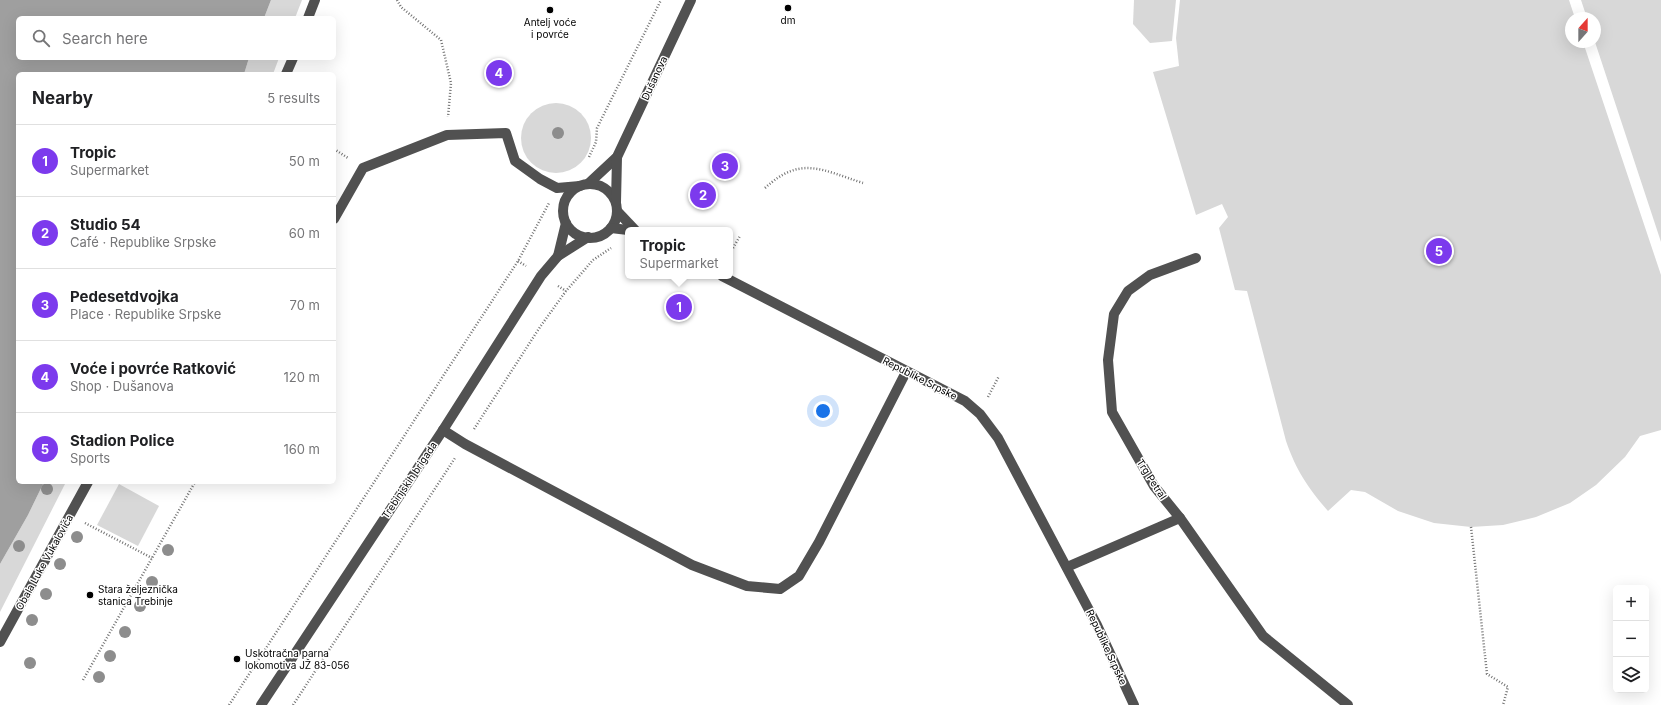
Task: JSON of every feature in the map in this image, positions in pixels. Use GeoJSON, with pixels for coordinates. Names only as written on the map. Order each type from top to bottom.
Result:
{"type":"FeatureCollection","features":[{"type":"Feature","properties":{"kind":"street"},"geometry":{"type":"LineString","coordinates":[[309,16],[315,0]]}},
{"type":"Feature","properties":{"kind":"street","name":"Dušanova"},"geometry":{"type":"LineString","coordinates":[[617,157],[691,0]]}},
{"type":"Feature","properties":{"kind":"street"},"geometry":{"type":"LineString","coordinates":[[287,72],[292,60]]}},
{"type":"Feature","properties":{"kind":"street"},"geometry":{"type":"LineString","coordinates":[[336,215],[363,168],[447,135],[506,133],[515,161],[540,179],[557,188],[584,185],[597,185],[605,188],[612,194],[616,206],[633,227]]}},
{"type":"Feature","properties":{"kind":"street"},"geometry":{"type":"LineString","coordinates":[[558,256],[566,223],[564,206],[567,198],[572,191],[584,185],[617,157]]}},
{"type":"Feature","properties":{"kind":"street"},"geometry":{"type":"LineString","coordinates":[[566,223],[579,235],[588,237],[596,237],[612,228],[616,220],[617,157]]}},
{"type":"Feature","properties":{"kind":"street"},"geometry":{"type":"LineString","coordinates":[[557,188],[564,206]]}},
{"type":"Feature","properties":{"kind":"street"},"geometry":{"type":"LineString","coordinates":[[612,228],[625,230]]}},
{"type":"Feature","properties":{"kind":"street"},"geometry":{"type":"LineString","coordinates":[[558,256],[588,237]]}},
{"type":"Feature","properties":{"kind":"street","name":"Trebinjskih brigada"},"geometry":{"type":"LineString","coordinates":[[262,705],[541,276],[558,256]]}},
{"type":"Feature","properties":{"kind":"street","name":"Trg Petral"},"geometry":{"type":"LineString","coordinates":[[1196,258],[1150,275],[1128,291],[1114,314],[1108,360],[1112,412],[1154,486],[1180,518],[1263,636],[1348,705]]}},
{"type":"Feature","properties":{"kind":"street","name":"Republike Srpske"},"geometry":{"type":"LineString","coordinates":[[728,279],[906,372],[940,387],[965,401],[980,414],[998,438],[1067,567],[1097,625],[1134,705]]}},
{"type":"Feature","properties":{"kind":"street"},"geometry":{"type":"LineString","coordinates":[[442,430],[465,444],[692,565],[747,586],[780,589],[799,576],[819,542],[906,372]]}},
{"type":"Feature","properties":{"kind":"street","name":"Obala Luke Vukalovića"},"geometry":{"type":"LineString","coordinates":[[0,642],[87,484]]}},
{"type":"Feature","properties":{"kind":"street"},"geometry":{"type":"LineString","coordinates":[[1067,567],[1180,518]]}},
{"type":"Feature","properties":{"kind":"path"},"geometry":{"type":"LineString","coordinates":[[397,0],[401,7],[441,40],[451,83],[447,135]]}},
{"type":"Feature","properties":{"kind":"path"},"geometry":{"type":"LineString","coordinates":[[586,163],[596,142],[597,128],[661,0]]}},
{"type":"Feature","properties":{"kind":"path"},"geometry":{"type":"LineString","coordinates":[[765,188],[777,178],[791,170],[812,167],[863,183]]}},
{"type":"Feature","properties":{"kind":"path"},"geometry":{"type":"LineString","coordinates":[[228,705],[518,261],[557,188]]}},
{"type":"Feature","properties":{"kind":"path"},"geometry":{"type":"LineString","coordinates":[[733,248],[740,236]]}},
{"type":"Feature","properties":{"kind":"path"},"geometry":{"type":"LineString","coordinates":[[293,705],[465,444],[540,327],[566,290],[593,260],[616,244]]}},
{"type":"Feature","properties":{"kind":"path"},"geometry":{"type":"LineString","coordinates":[[83,680],[195,484]]}},
{"type":"Feature","properties":{"kind":"path"},"geometry":{"type":"LineString","coordinates":[[70,515],[152,558]]}},
{"type":"Feature","properties":{"kind":"path"},"geometry":{"type":"LineString","coordinates":[[1471,527],[1488,674],[1508,687],[1503,705]]}},
{"type":"Feature","properties":{"kind":"shaded area"},"geometry":{"type":"Polygon","coordinates":[[[0,0],[271,0],[265,16],[16,16],[16,60],[248,60],[245,72],[16,72],[16,484],[43,484],[28,515],[0,564],[0,0]]]}},
{"type":"Feature","properties":{"kind":"shaded area"},"geometry":{"type":"Polygon","coordinates":[[[271,0],[302,0],[296,16],[265,16],[271,0]]]}},
{"type":"Feature","properties":{"kind":"shaded area"},"geometry":{"type":"Polygon","coordinates":[[[1134,0],[1176,0],[1172,41],[1150,43],[1133,24],[1134,0]]]}},
{"type":"Feature","properties":{"kind":"shaded area"},"geometry":{"type":"Polygon","coordinates":[[[1180,0],[1569,0],[1573,12],[1565,12],[1565,48],[1585,48],[1661,275],[1661,430],[1640,436],[1625,457],[1596,485],[1570,503],[1536,517],[1503,525],[1471,527],[1434,523],[1398,511],[1365,492],[1351,490],[1328,511],[1303,478],[1286,441],[1247,291],[1235,290],[1219,228],[1228,217],[1222,204],[1196,215],[1153,72],[1179,66],[1176,38],[1180,0]]]}},
{"type":"Feature","properties":{"kind":"shaded area"},"geometry":{"type":"Polygon","coordinates":[[[1581,0],[1661,0],[1661,242],[1597,48],[1601,48],[1601,12],[1585,12],[1581,0]]]}},
{"type":"Feature","properties":{"kind":"shaded area"},"geometry":{"type":"Polygon","coordinates":[[[248,60],[278,60],[274,72],[245,72],[248,60]]]}},
{"type":"Feature","properties":{"kind":"shaded area"},"geometry":{"type":"Polygon","coordinates":[[[556,103],[569,106],[581,113],[588,125],[591,138],[588,151],[581,163],[569,170],[556,173],[543,170],[531,163],[524,151],[521,138],[524,125],[531,113],[543,106],[556,103]]]}},
{"type":"Feature","properties":{"kind":"shaded area"},"geometry":{"type":"Polygon","coordinates":[[[43,484],[65,484],[0,612],[0,564],[28,515],[43,484]]]}},
{"type":"Feature","properties":{"kind":"shaded area"},"geometry":{"type":"Polygon","coordinates":[[[119,484],[159,506],[138,546],[97,525],[119,484]]]}},
{"type":"Feature","properties":{"kind":"place","name":"dm"},"geometry":{"type":"Point","coordinates":[788,8]}},
{"type":"Feature","properties":{"kind":"place","name":"Antelj voće i povrće"},"geometry":{"type":"Point","coordinates":[550,10]}},
{"type":"Feature","properties":{"kind":"place","name":"Voće i povrće Ratković"},"geometry":{"type":"Point","coordinates":[499,73]}},
{"type":"Feature","properties":{"kind":"place","name":"Pedesetdvojka"},"geometry":{"type":"Point","coordinates":[725,166]}},
{"type":"Feature","properties":{"kind":"place","name":"Studio 54"},"geometry":{"type":"Point","coordinates":[703,195]}},
{"type":"Feature","properties":{"kind":"place","name":"Stadion Police"},"geometry":{"type":"Point","coordinates":[1439,251]}},
{"type":"Feature","properties":{"kind":"place","name":"Tropic"},"geometry":{"type":"Point","coordinates":[679,307]}},
{"type":"Feature","properties":{"kind":"place","name":"Stara željeznička stanica Trebinje"},"geometry":{"type":"Point","coordinates":[90,595]}},
{"type":"Feature","properties":{"kind":"place","name":"Uskotračna parna lokomotiva JŽ 83-056"},"geometry":{"type":"Point","coordinates":[237,659]}}]}
